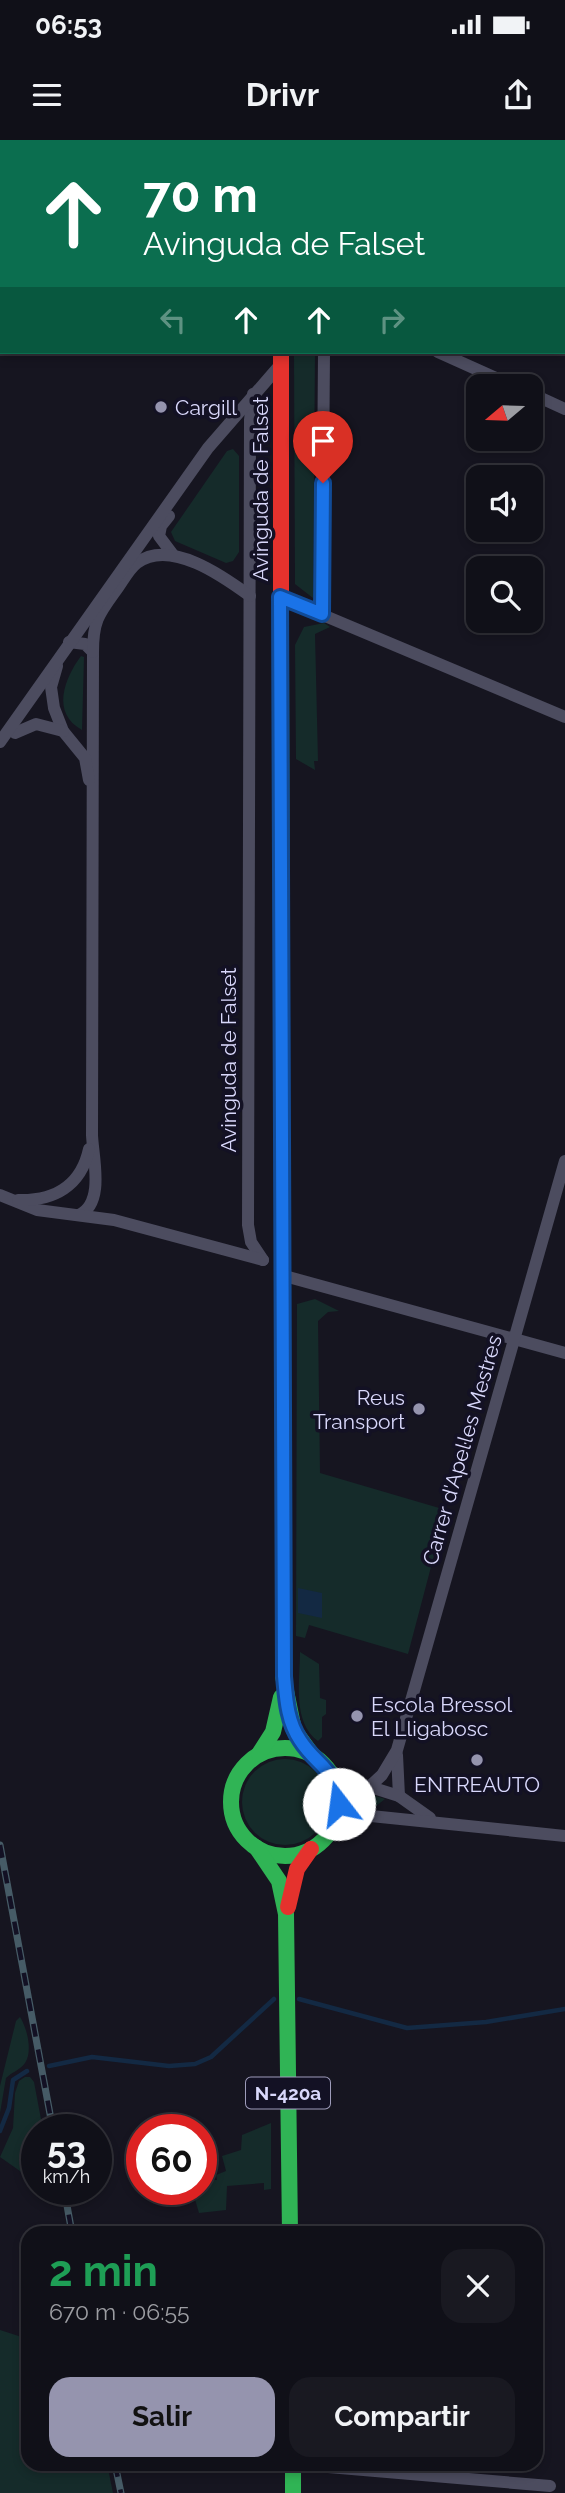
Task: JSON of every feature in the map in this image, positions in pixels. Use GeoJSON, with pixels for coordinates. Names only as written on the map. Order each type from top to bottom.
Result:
{"type":"FeatureCollection","features":[{"type":"Feature","properties":{"kind":"main road","name":"Avinguda de Falset"},"geometry":{"type":"LineString","coordinates":[[281,358],[284,1676]]}},
{"type":"Feature","properties":{"kind":"main road","name":"N-420a"},"geometry":{"type":"LineString","coordinates":[[284,1676],[277,1721],[259,1754],[242,1769],[231,1794],[235,1822],[279,1881],[286,1914],[290,2226]]}},
{"type":"Feature","properties":{"kind":"main road","name":"N-420a"},"geometry":{"type":"LineString","coordinates":[[284,1676],[294,1730],[313,1756],[329,1770]]}},
{"type":"Feature","properties":{"kind":"main road","name":"N-420a"},"geometry":{"type":"LineString","coordinates":[[259,1754],[280,1748],[292,1748],[313,1756]]}},
{"type":"Feature","properties":{"kind":"main road"},"geometry":{"type":"LineString","coordinates":[[329,1770],[339,1804],[331,1829]]}},
{"type":"Feature","properties":{"kind":"main road","name":"N-420a"},"geometry":{"type":"LineString","coordinates":[[286,1914],[297,1869],[311,1849],[331,1829]]}},
{"type":"Feature","properties":{"kind":"main road"},"geometry":{"type":"LineString","coordinates":[[256,1847],[284,1855],[311,1849]]}},
{"type":"Feature","properties":{"kind":"main road"},"geometry":{"type":"LineString","coordinates":[[293,2471],[293,2493]]}},
{"type":"Feature","properties":{"kind":"street"},"geometry":{"type":"LineString","coordinates":[[322,614],[324,354]]}},
{"type":"Feature","properties":{"kind":"street"},"geometry":{"type":"LineString","coordinates":[[442,354],[487,374]]}},
{"type":"Feature","properties":{"kind":"street"},"geometry":{"type":"LineString","coordinates":[[0,742],[208,448],[281,358]]}},
{"type":"Feature","properties":{"kind":"street"},"geometry":{"type":"LineString","coordinates":[[250,596],[228,580],[174,556],[161,542],[161,526],[253,394]]}},
{"type":"Feature","properties":{"kind":"street","name":"Avinguda de Falset"},"geometry":{"type":"LineString","coordinates":[[253,394],[250,420],[248,1225],[251,1242],[263,1260]]}},
{"type":"Feature","properties":{"kind":"street"},"geometry":{"type":"LineString","coordinates":[[543,399],[565,409]]}},
{"type":"Feature","properties":{"kind":"street"},"geometry":{"type":"LineString","coordinates":[[0,750],[53,679],[71,645],[95,620],[139,562],[151,556],[174,556]]}},
{"type":"Feature","properties":{"kind":"street"},"geometry":{"type":"LineString","coordinates":[[280,597],[565,716]]}},
{"type":"Feature","properties":{"kind":"street"},"geometry":{"type":"LineString","coordinates":[[77,1215],[88,1210],[94,1199],[92,1135],[95,620]]}},
{"type":"Feature","properties":{"kind":"street"},"geometry":{"type":"LineString","coordinates":[[71,645],[85,644],[93,652]]}},
{"type":"Feature","properties":{"kind":"street"},"geometry":{"type":"LineString","coordinates":[[53,679],[52,698],[63,731],[85,758],[93,801]]}},
{"type":"Feature","properties":{"kind":"street"},"geometry":{"type":"LineString","coordinates":[[15,733],[36,724],[63,731]]}},
{"type":"Feature","properties":{"kind":"street"},"geometry":{"type":"LineString","coordinates":[[77,1215],[66,1203],[65,1195],[83,1169],[92,1135]]}},
{"type":"Feature","properties":{"kind":"street","name":"Carrer d'Apel·les Mestres"},"geometry":{"type":"LineString","coordinates":[[369,1787],[382,1775],[397,1750],[565,1161]]}},
{"type":"Feature","properties":{"kind":"street"},"geometry":{"type":"LineString","coordinates":[[14,1200],[45,1199],[70,1185]]}},
{"type":"Feature","properties":{"kind":"street"},"geometry":{"type":"LineString","coordinates":[[0,1195],[37,1210],[114,1220],[263,1260],[281,1270],[565,1353]]}},
{"type":"Feature","properties":{"kind":"street","name":"Carrer d'Apel·les Mestres"},"geometry":{"type":"LineString","coordinates":[[397,1750],[399,1796]]}},
{"type":"Feature","properties":{"kind":"street"},"geometry":{"type":"LineString","coordinates":[[329,1770],[399,1796],[433,1820]]}},
{"type":"Feature","properties":{"kind":"street"},"geometry":{"type":"LineString","coordinates":[[331,1829],[371,1816],[399,1796]]}},
{"type":"Feature","properties":{"kind":"street"},"geometry":{"type":"LineString","coordinates":[[371,1816],[433,1820],[565,1836]]}},
{"type":"Feature","properties":{"kind":"street"},"geometry":{"type":"LineString","coordinates":[[375,2471],[550,2486]]}},
{"type":"Feature","properties":{"kind":"green space"},"geometry":{"type":"Polygon","coordinates":[[[294,354],[315,354],[313,598],[295,584],[294,354]]]}},
{"type":"Feature","properties":{"kind":"green space"},"geometry":{"type":"Polygon","coordinates":[[[233,449],[239,456],[239,552],[233,561],[226,563],[175,541],[171,532],[227,451],[233,449]]]}},
{"type":"Feature","properties":{"kind":"green space"},"geometry":{"type":"Polygon","coordinates":[[[324,623],[330,627],[315,634],[318,761],[314,761],[315,770],[296,759],[295,645],[304,627],[324,623]]]}},
{"type":"Feature","properties":{"kind":"green space"},"geometry":{"type":"Polygon","coordinates":[[[81,656],[84,657],[82,730],[72,723],[64,705],[66,685],[81,656]]]}},
{"type":"Feature","properties":{"kind":"green space"},"geometry":{"type":"Polygon","coordinates":[[[315,1299],[339,1311],[328,1312],[318,1321],[320,1473],[446,1510],[408,1654],[309,1625],[305,1638],[296,1636],[297,1304],[315,1299]]]}},
{"type":"Feature","properties":{"kind":"green space"},"geometry":{"type":"Polygon","coordinates":[[[300,1652],[319,1664],[320,1698],[326,1700],[326,1714],[322,1717],[322,1737],[318,1741],[304,1723],[301,1712],[300,1652]]]}},
{"type":"Feature","properties":{"kind":"green space"},"geometry":{"type":"Polygon","coordinates":[[[285,1759],[309,1766],[321,1778],[328,1802],[321,1826],[309,1838],[285,1845],[261,1838],[249,1826],[242,1802],[249,1778],[261,1766],[285,1759]]]}},
{"type":"Feature","properties":{"kind":"green space"},"geometry":{"type":"Polygon","coordinates":[[[348,1787],[385,1799],[372,1809],[346,1816],[348,1787]]]}},
{"type":"Feature","properties":{"kind":"green space"},"geometry":{"type":"Polygon","coordinates":[[[20,2017],[27,2033],[29,2052],[23,2065],[6,2078],[0,2113],[0,2086],[16,2021],[20,2017]]]}},
{"type":"Feature","properties":{"kind":"green space"},"geometry":{"type":"Polygon","coordinates":[[[30,2077],[34,2082],[40,2114],[21,2114],[21,2172],[0,2157],[13,2128],[15,2093],[19,2081],[30,2077]]]}},
{"type":"Feature","properties":{"kind":"green space"},"geometry":{"type":"Polygon","coordinates":[[[271,2123],[271,2189],[264,2190],[264,2183],[227,2186],[226,2210],[199,2213],[197,2205],[217,2205],[217,2175],[226,2171],[222,2156],[241,2150],[242,2135],[271,2123]]]}},
{"type":"Feature","properties":{"kind":"green space"},"geometry":{"type":"Polygon","coordinates":[[[0,2330],[21,2337],[21,2471],[108,2471],[113,2493],[0,2493],[0,2330]]]}},
{"type":"Feature","properties":{"kind":"water"},"geometry":{"type":"Polygon","coordinates":[[[298,1588],[322,1593],[322,1618],[298,1613],[298,1588]]]}},
{"type":"Feature","properties":{"kind":"waterway"},"geometry":{"type":"LineString","coordinates":[[49,2066],[92,2057],[169,2066],[195,2064],[211,2057],[274,1999]]}},
{"type":"Feature","properties":{"kind":"waterway"},"geometry":{"type":"LineString","coordinates":[[299,1999],[407,2028],[486,2022],[565,2009]]}},
{"type":"Feature","properties":{"kind":"waterway"},"geometry":{"type":"LineString","coordinates":[[0,2131],[9,2108],[13,2080],[27,2071]]}},
{"type":"Feature","properties":{"kind":"railway"},"geometry":{"type":"LineString","coordinates":[[0,1845],[50,2114]]}},
{"type":"Feature","properties":{"kind":"railway"},"geometry":{"type":"LineString","coordinates":[[67,2205],[71,2226]]}},
{"type":"Feature","properties":{"kind":"railway"},"geometry":{"type":"LineString","coordinates":[[116,2471],[121,2493]]}},
{"type":"Feature","properties":{"kind":"traffic: fast"},"geometry":{"type":"LineString","coordinates":[[281,652],[282,1153]]}},
{"type":"Feature","properties":{"kind":"traffic: fast"},"geometry":{"type":"LineString","coordinates":[[283,1446],[283,1676],[294,1730],[313,1756]]}},
{"type":"Feature","properties":{"kind":"traffic: fast"},"geometry":{"type":"LineString","coordinates":[[259,1754],[273,1732],[281,1697]]}},
{"type":"Feature","properties":{"kind":"traffic: fast"},"geometry":{"type":"LineString","coordinates":[[285,1748],[306,1752],[323,1764],[335,1781],[339,1802],[335,1823],[323,1840],[306,1852],[285,1856],[264,1852],[247,1840],[235,1823],[231,1802],[235,1781],[247,1764],[264,1752],[285,1748]]}},
{"type":"Feature","properties":{"kind":"traffic: fast"},"geometry":{"type":"LineString","coordinates":[[256,1847],[279,1881],[286,1914],[290,2226]]}},
{"type":"Feature","properties":{"kind":"traffic: fast"},"geometry":{"type":"LineString","coordinates":[[293,2471],[293,2493]]}},
{"type":"Feature","properties":{"kind":"traffic: slow"},"geometry":{"type":"LineString","coordinates":[[282,1153],[283,1446]]}},
{"type":"Feature","properties":{"kind":"traffic: jam"},"geometry":{"type":"LineString","coordinates":[[281,354],[281,652]]}},
{"type":"Feature","properties":{"kind":"traffic: jam"},"geometry":{"type":"LineString","coordinates":[[288,1907],[297,1869],[311,1849]]}},
{"type":"Feature","properties":{"kind":"place","name":"Cargill"},"geometry":{"type":"Point","coordinates":[161,407]}},
{"type":"Feature","properties":{"kind":"place","name":"Reus Transport"},"geometry":{"type":"Point","coordinates":[419,1409]}},
{"type":"Feature","properties":{"kind":"place","name":"Escola Bressol El Lligabosc"},"geometry":{"type":"Point","coordinates":[357,1716]}},
{"type":"Feature","properties":{"kind":"place","name":"ENTREAUTO"},"geometry":{"type":"Point","coordinates":[477,1760]}},
{"type":"Feature","properties":{"kind":"route"},"geometry":{"type":"LineString","coordinates":[[323,483],[322,614],[280,597],[284,1676],[287,1705],[294,1730],[299,1740],[334,1778],[339,1804]]}}]}
